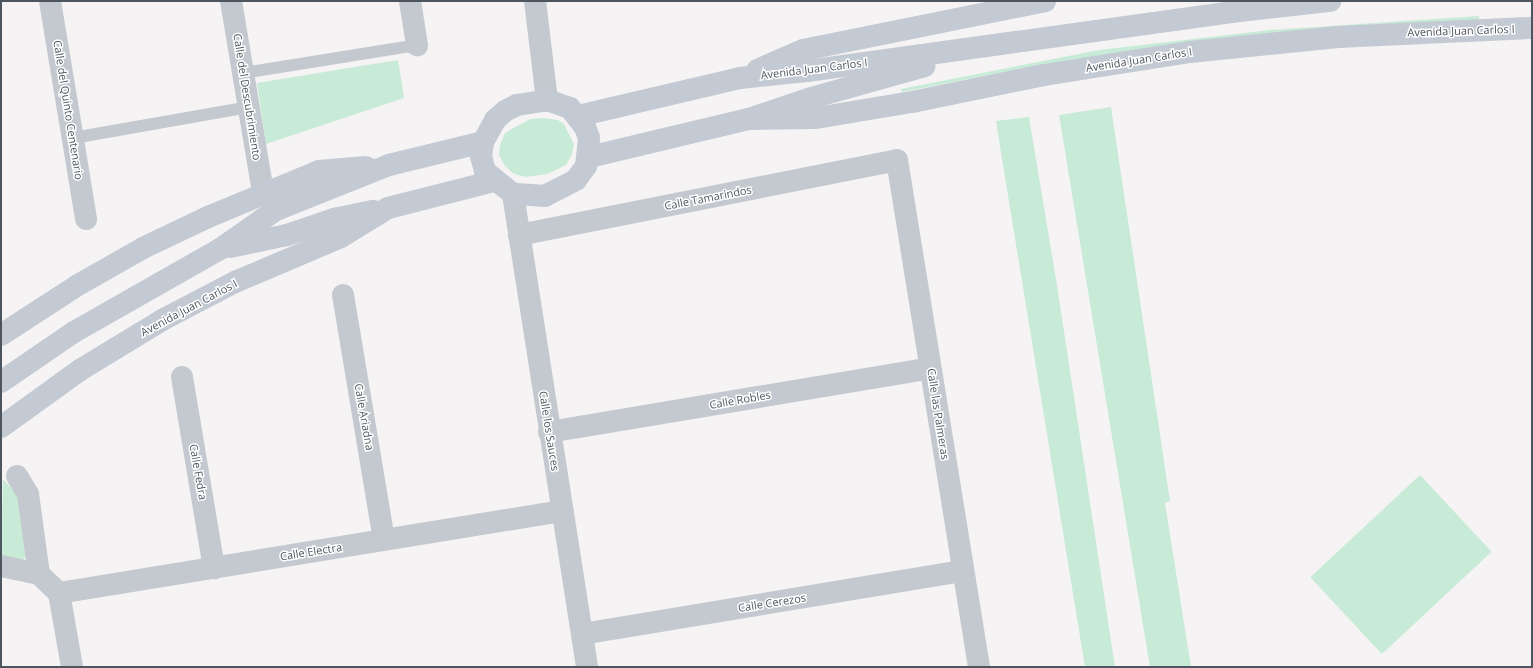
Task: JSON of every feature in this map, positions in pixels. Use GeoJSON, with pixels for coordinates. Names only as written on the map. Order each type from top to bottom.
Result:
{"type":"FeatureCollection","features":[{"type":"Feature","properties":{"kind":"main road","name":"Avenida Juan Carlos I"},"geometry":{"type":"LineString","coordinates":[[740,78],[803,50],[987,6],[1045,1]]}},
{"type":"Feature","properties":{"kind":"main road","name":"Avenida Juan Carlos I"},"geometry":{"type":"LineString","coordinates":[[578,116],[740,78],[807,71],[1238,11],[1330,1]]}},
{"type":"Feature","properties":{"kind":"main road","name":"Avenida Juan Carlos I"},"geometry":{"type":"LineString","coordinates":[[749,119],[816,118],[912,102],[1044,75],[1190,52],[1338,37],[1532,28]]}},
{"type":"Feature","properties":{"kind":"main road","name":"Avenida Juan Carlos I"},"geometry":{"type":"LineString","coordinates":[[589,158],[749,119],[811,98],[1007,44]]}},
{"type":"Feature","properties":{"kind":"main road"},"geometry":{"type":"LineString","coordinates":[[547,100],[570,108],[578,116],[589,138],[589,158],[586,166],[576,180],[563,188],[545,196],[513,194],[494,181],[485,171],[481,156],[483,142],[495,120],[505,111],[517,105],[547,100]]}},
{"type":"Feature","properties":{"kind":"main road","name":"Avenida Juan Carlos I"},"geometry":{"type":"LineString","coordinates":[[1,382],[74,332],[220,249],[276,210],[389,165],[483,142]]}},
{"type":"Feature","properties":{"kind":"main road","name":"Avenida Juan Carlos I"},"geometry":{"type":"LineString","coordinates":[[1,335],[78,285],[143,248],[263,193],[319,171],[389,165]]}},
{"type":"Feature","properties":{"kind":"main road","name":"Avenida Juan Carlos I"},"geometry":{"type":"LineString","coordinates":[[220,249],[286,235],[334,219],[388,208],[494,181]]}},
{"type":"Feature","properties":{"kind":"main road","name":"Avenida Juan Carlos I"},"geometry":{"type":"LineString","coordinates":[[1,428],[80,370],[164,319],[235,282],[341,237],[388,208]]}},
{"type":"Feature","properties":{"kind":"street","name":"Calle del Quinto Centenario"},"geometry":{"type":"LineString","coordinates":[[50,1],[86,220]]}},
{"type":"Feature","properties":{"kind":"street","name":"Calle del Descubrimiento"},"geometry":{"type":"LineString","coordinates":[[231,1],[263,193]]}},
{"type":"Feature","properties":{"kind":"street"},"geometry":{"type":"LineString","coordinates":[[410,1],[417,45]]}},
{"type":"Feature","properties":{"kind":"street"},"geometry":{"type":"LineString","coordinates":[[535,1],[547,100]]}},
{"type":"Feature","properties":{"kind":"street","name":"Calle Tamarindos"},"geometry":{"type":"LineString","coordinates":[[519,235],[897,160]]}},
{"type":"Feature","properties":{"kind":"street","name":"Calle las Palmeras"},"geometry":{"type":"LineString","coordinates":[[897,160],[979,667]]}},
{"type":"Feature","properties":{"kind":"street","name":"Calle los Sauces"},"geometry":{"type":"LineString","coordinates":[[513,194],[586,667]]}},
{"type":"Feature","properties":{"kind":"street","name":"Calle Ariadna"},"geometry":{"type":"LineString","coordinates":[[343,295],[384,540]]}},
{"type":"Feature","properties":{"kind":"street","name":"Calle Robles"},"geometry":{"type":"LineString","coordinates":[[549,432],[930,368]]}},
{"type":"Feature","properties":{"kind":"street","name":"Calle Fedra"},"geometry":{"type":"LineString","coordinates":[[182,377],[214,568]]}},
{"type":"Feature","properties":{"kind":"street"},"geometry":{"type":"LineString","coordinates":[[18,476],[28,494],[39,574]]}},
{"type":"Feature","properties":{"kind":"street","name":"Calle Electra"},"geometry":{"type":"LineString","coordinates":[[59,593],[562,511]]}},
{"type":"Feature","properties":{"kind":"street"},"geometry":{"type":"LineString","coordinates":[[1,566],[39,574],[59,593],[72,667]]}},
{"type":"Feature","properties":{"kind":"street","name":"Calle Cerezos"},"geometry":{"type":"LineString","coordinates":[[582,634],[963,571]]}},
{"type":"Feature","properties":{"kind":"lane"},"geometry":{"type":"LineString","coordinates":[[243,73],[417,45]]}},
{"type":"Feature","properties":{"kind":"lane"},"geometry":{"type":"LineString","coordinates":[[72,138],[248,107]]}},
{"type":"Feature","properties":{"kind":"green space"},"geometry":{"type":"Polygon","coordinates":[[[1479,16],[1479,21],[1025,68],[902,92],[901,89],[1099,50],[1270,30],[1479,16]]]}},
{"type":"Feature","properties":{"kind":"green space"},"geometry":{"type":"Polygon","coordinates":[[[398,60],[404,98],[266,144],[257,83],[398,60]]]}},
{"type":"Feature","properties":{"kind":"green space"},"geometry":{"type":"Polygon","coordinates":[[[1111,107],[1170,501],[1165,503],[1191,667],[1150,667],[1059,115],[1111,107]]]}},
{"type":"Feature","properties":{"kind":"green space"},"geometry":{"type":"Polygon","coordinates":[[[1029,117],[1056,279],[1115,667],[1085,667],[997,128],[996,121],[1029,117]]]}},
{"type":"Feature","properties":{"kind":"green space"},"geometry":{"type":"Polygon","coordinates":[[[544,118],[558,120],[564,124],[574,144],[572,154],[566,165],[547,174],[526,177],[514,174],[505,166],[499,155],[500,145],[505,133],[530,119],[544,118]]]}},
{"type":"Feature","properties":{"kind":"green space"},"geometry":{"type":"Polygon","coordinates":[[[1420,475],[1492,552],[1382,654],[1310,577],[1420,475]]]}},
{"type":"Feature","properties":{"kind":"green space"},"geometry":{"type":"Polygon","coordinates":[[[3,479],[19,497],[28,549],[25,558],[20,561],[1,559],[3,479]]]}}]}
